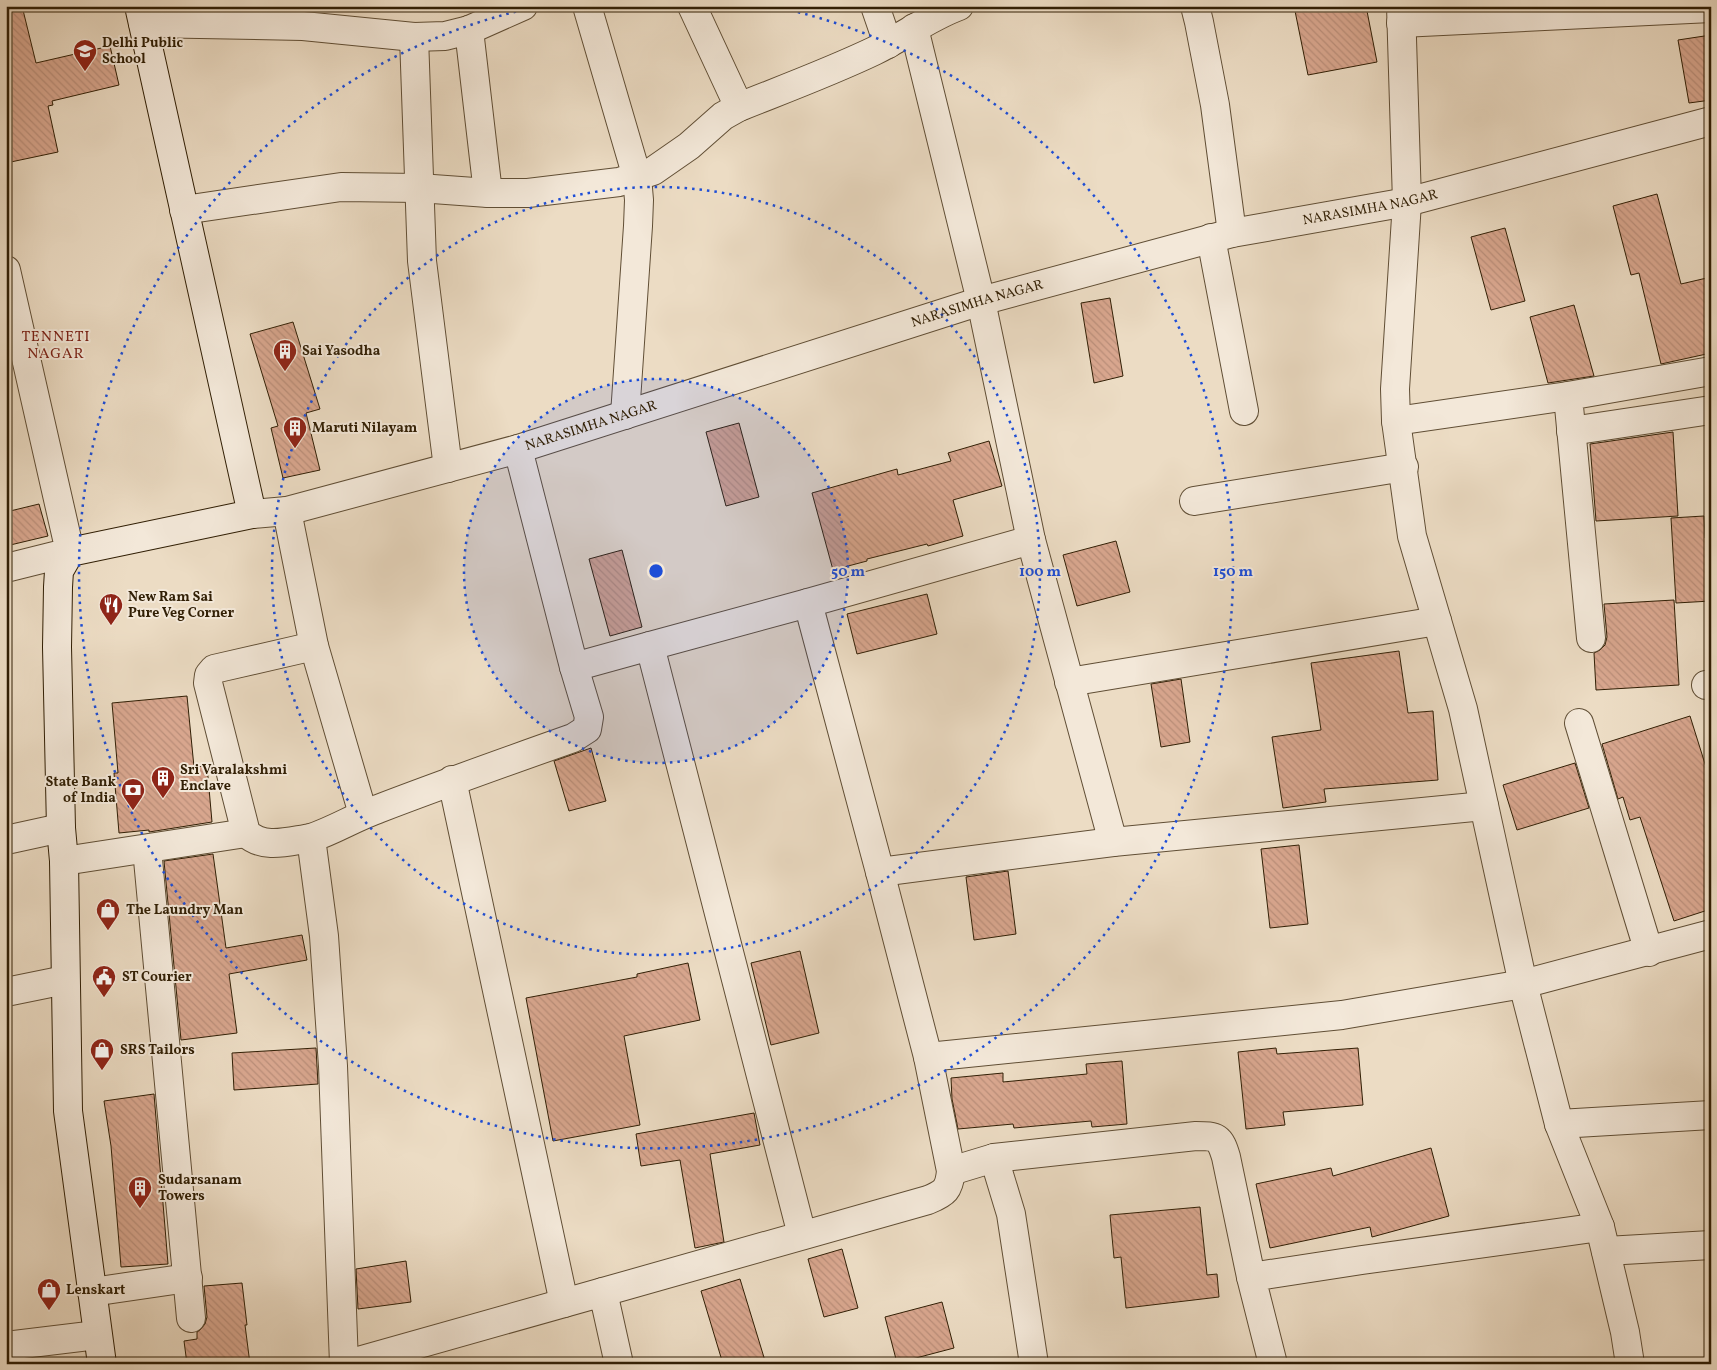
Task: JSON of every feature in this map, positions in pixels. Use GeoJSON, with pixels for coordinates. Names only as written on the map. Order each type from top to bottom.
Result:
{"type":"FeatureCollection","features":[{"type":"Feature","properties":{"kind":"street"},"geometry":{"type":"LineString","coordinates":[[252,514],[141,15],[301,16],[414,37],[445,36],[469,30],[523,6]]}},
{"type":"Feature","properties":{"kind":"street"},"geometry":{"type":"LineString","coordinates":[[587,6],[637,177],[639,200],[638,226],[625,415]]}},
{"type":"Feature","properties":{"kind":"street"},"geometry":{"type":"LineString","coordinates":[[692,6],[739,107]]}},
{"type":"Feature","properties":{"kind":"street"},"geometry":{"type":"LineString","coordinates":[[875,6],[888,44]]}},
{"type":"Feature","properties":{"kind":"street"},"geometry":{"type":"LineString","coordinates":[[184,210],[341,187],[419,188],[488,193],[528,193],[619,182],[653,171],[689,146],[723,116],[739,107],[860,58],[959,6]]}},
{"type":"Feature","properties":{"kind":"street"},"geometry":{"type":"LineString","coordinates":[[1195,6],[1200,22],[1215,104],[1222,236],[1244,411]]}},
{"type":"Feature","properties":{"kind":"street"},"geometry":{"type":"LineString","coordinates":[[1630,1364],[1625,1332],[1603,1239],[1559,1124],[1523,984],[1463,709],[1412,536],[1404,467],[1396,421],[1395,389],[1407,202],[1401,15],[1711,8]]}},
{"type":"Feature","properties":{"kind":"street"},"geometry":{"type":"LineString","coordinates":[[914,28],[981,301],[1031,540],[1113,842]]}},
{"type":"Feature","properties":{"kind":"street"},"geometry":{"type":"LineString","coordinates":[[469,30],[488,193]]}},
{"type":"Feature","properties":{"kind":"street"},"geometry":{"type":"LineString","coordinates":[[414,37],[422,261],[448,468]]}},
{"type":"Feature","properties":{"kind":"street","name":"NARASIMHA NAGAR"},"geometry":{"type":"LineString","coordinates":[[6,568],[70,552],[252,514],[287,511],[518,449],[981,301],[1222,236],[1407,202],[1711,121]]}},
{"type":"Feature","properties":{"kind":"street"},"geometry":{"type":"LineString","coordinates":[[6,270],[70,552],[59,571],[57,647],[64,861],[68,1111],[102,1364]]}},
{"type":"Feature","properties":{"kind":"street"},"geometry":{"type":"LineString","coordinates":[[1396,421],[1568,396],[1711,372]]}},
{"type":"Feature","properties":{"kind":"street"},"geometry":{"type":"LineString","coordinates":[[1568,396],[1592,638]]}},
{"type":"Feature","properties":{"kind":"street"},"geometry":{"type":"LineString","coordinates":[[1571,431],[1711,410]]}},
{"type":"Feature","properties":{"kind":"street"},"geometry":{"type":"LineString","coordinates":[[314,646],[214,668],[208,675],[210,692],[246,834],[254,841],[269,844],[311,838],[364,814],[452,780],[574,738],[587,730],[589,717],[518,449]]}},
{"type":"Feature","properties":{"kind":"street"},"geometry":{"type":"LineString","coordinates":[[1194,502],[1404,467]]}},
{"type":"Feature","properties":{"kind":"street"},"geometry":{"type":"LineString","coordinates":[[287,511],[314,646],[364,814]]}},
{"type":"Feature","properties":{"kind":"street"},"geometry":{"type":"LineString","coordinates":[[574,666],[1031,540]]}},
{"type":"Feature","properties":{"kind":"street"},"geometry":{"type":"LineString","coordinates":[[348,1364],[928,1200],[939,1196],[949,1186],[950,1171],[928,1057],[808,603]]}},
{"type":"Feature","properties":{"kind":"street"},"geometry":{"type":"LineString","coordinates":[[1070,682],[1436,621]]}},
{"type":"Feature","properties":{"kind":"street"},"geometry":{"type":"LineString","coordinates":[[650,646],[802,1235]]}},
{"type":"Feature","properties":{"kind":"street"},"geometry":{"type":"LineString","coordinates":[[1579,723],[1649,952]]}},
{"type":"Feature","properties":{"kind":"street"},"geometry":{"type":"LineString","coordinates":[[452,780],[564,1303]]}},
{"type":"Feature","properties":{"kind":"street"},"geometry":{"type":"LineString","coordinates":[[880,872],[1113,842],[1484,806]]}},
{"type":"Feature","properties":{"kind":"street"},"geometry":{"type":"LineString","coordinates":[[6,840],[62,828]]}},
{"type":"Feature","properties":{"kind":"street"},"geometry":{"type":"LineString","coordinates":[[64,861],[246,834]]}},
{"type":"Feature","properties":{"kind":"street"},"geometry":{"type":"LineString","coordinates":[[311,838],[324,936],[331,1048],[344,1364]]}},
{"type":"Feature","properties":{"kind":"street"},"geometry":{"type":"LineString","coordinates":[[147,849],[192,1318]]}},
{"type":"Feature","properties":{"kind":"street"},"geometry":{"type":"LineString","coordinates":[[928,1057],[1342,1015],[1523,984],[1711,934]]}},
{"type":"Feature","properties":{"kind":"street"},"geometry":{"type":"LineString","coordinates":[[6,992],[65,980]]}},
{"type":"Feature","properties":{"kind":"street"},"geometry":{"type":"LineString","coordinates":[[1559,1124],[1711,1114]]}},
{"type":"Feature","properties":{"kind":"street"},"geometry":{"type":"LineString","coordinates":[[950,1171],[994,1158],[1196,1136],[1213,1136],[1222,1143],[1226,1158],[1251,1277],[1273,1364]]}},
{"type":"Feature","properties":{"kind":"street"},"geometry":{"type":"LineString","coordinates":[[994,1158],[1011,1214],[1034,1364]]}},
{"type":"Feature","properties":{"kind":"street"},"geometry":{"type":"LineString","coordinates":[[1251,1277],[1362,1260],[1603,1239],[1711,1245]]}},
{"type":"Feature","properties":{"kind":"street"},"geometry":{"type":"LineString","coordinates":[[92,1292],[188,1278]]}},
{"type":"Feature","properties":{"kind":"street"},"geometry":{"type":"LineString","coordinates":[[603,1292],[619,1364]]}},
{"type":"Feature","properties":{"kind":"street"},"geometry":{"type":"LineString","coordinates":[[6,1346],[97,1334]]}},
{"type":"Feature","properties":{"kind":"building"},"geometry":{"type":"Polygon","coordinates":[[[6,6],[22,6],[36,63],[110,46],[119,85],[52,101],[53,105],[48,106],[58,152],[6,163],[6,6]]]}},
{"type":"Feature","properties":{"kind":"building"},"geometry":{"type":"Polygon","coordinates":[[[1294,6],[1366,6],[1377,62],[1308,75],[1294,6]]]}},
{"type":"Feature","properties":{"kind":"building"},"geometry":{"type":"Polygon","coordinates":[[[1711,35],[1711,100],[1689,103],[1678,40],[1711,35]]]}},
{"type":"Feature","properties":{"kind":"building"},"geometry":{"type":"Polygon","coordinates":[[[1657,194],[1681,284],[1711,277],[1711,353],[1661,364],[1639,273],[1631,275],[1613,206],[1657,194]]]}},
{"type":"Feature","properties":{"kind":"building"},"geometry":{"type":"Polygon","coordinates":[[[1505,228],[1525,301],[1491,310],[1471,237],[1505,228]]]}},
{"type":"Feature","properties":{"kind":"building"},"geometry":{"type":"Polygon","coordinates":[[[1110,298],[1123,376],[1094,383],[1081,303],[1110,298]]]}},
{"type":"Feature","properties":{"kind":"building"},"geometry":{"type":"Polygon","coordinates":[[[1574,305],[1594,376],[1548,383],[1530,317],[1574,305]]]}},
{"type":"Feature","properties":{"kind":"building","name":"Sai Yasodha"},"geometry":{"type":"Polygon","coordinates":[[[293,322],[320,409],[306,413],[320,470],[283,478],[271,428],[278,426],[250,334],[293,322]]]}},
{"type":"Feature","properties":{"kind":"building"},"geometry":{"type":"Polygon","coordinates":[[[739,423],[759,497],[726,506],[706,432],[739,423]]]}},
{"type":"Feature","properties":{"kind":"building"},"geometry":{"type":"Polygon","coordinates":[[[1673,432],[1678,516],[1596,521],[1590,444],[1673,432]]]}},
{"type":"Feature","properties":{"kind":"building"},"geometry":{"type":"Polygon","coordinates":[[[989,441],[1002,486],[953,500],[963,536],[928,546],[927,544],[867,559],[867,561],[833,570],[812,493],[897,469],[898,475],[951,461],[948,453],[989,441]]]}},
{"type":"Feature","properties":{"kind":"building"},"geometry":{"type":"Polygon","coordinates":[[[39,504],[48,536],[6,546],[6,512],[39,504]]]}},
{"type":"Feature","properties":{"kind":"building"},"geometry":{"type":"Polygon","coordinates":[[[1704,516],[1705,538],[1711,538],[1711,601],[1676,603],[1671,518],[1704,516]]]}},
{"type":"Feature","properties":{"kind":"building"},"geometry":{"type":"Polygon","coordinates":[[[1116,541],[1130,592],[1077,606],[1063,555],[1116,541]]]}},
{"type":"Feature","properties":{"kind":"building"},"geometry":{"type":"Polygon","coordinates":[[[622,550],[642,627],[610,636],[589,559],[622,550]]]}},
{"type":"Feature","properties":{"kind":"building"},"geometry":{"type":"Polygon","coordinates":[[[927,594],[937,634],[857,654],[847,614],[927,594]]]}},
{"type":"Feature","properties":{"kind":"building"},"geometry":{"type":"Polygon","coordinates":[[[1674,600],[1679,685],[1596,690],[1594,653],[1605,645],[1607,637],[1604,604],[1674,600]]]}},
{"type":"Feature","properties":{"kind":"building"},"geometry":{"type":"Polygon","coordinates":[[[1399,651],[1408,713],[1433,711],[1438,780],[1324,789],[1326,802],[1283,808],[1272,737],[1321,730],[1311,663],[1399,651]]]}},
{"type":"Feature","properties":{"kind":"building"},"geometry":{"type":"Polygon","coordinates":[[[1181,679],[1190,742],[1161,747],[1151,684],[1181,679]]]}},
{"type":"Feature","properties":{"kind":"building"},"geometry":{"type":"Polygon","coordinates":[[[187,696],[194,767],[207,766],[212,822],[149,832],[149,830],[119,833],[114,773],[118,773],[112,703],[187,696]]]}},
{"type":"Feature","properties":{"kind":"building"},"geometry":{"type":"Polygon","coordinates":[[[1690,716],[1711,783],[1711,909],[1674,921],[1640,817],[1630,820],[1623,797],[1618,799],[1602,744],[1690,716]]]}},
{"type":"Feature","properties":{"kind":"building"},"geometry":{"type":"Polygon","coordinates":[[[591,748],[606,801],[569,811],[554,761],[591,748]]]}},
{"type":"Feature","properties":{"kind":"building"},"geometry":{"type":"Polygon","coordinates":[[[1575,763],[1589,808],[1517,830],[1503,785],[1575,763]]]}},
{"type":"Feature","properties":{"kind":"building"},"geometry":{"type":"Polygon","coordinates":[[[1299,845],[1308,924],[1270,928],[1261,849],[1299,845]]]}},
{"type":"Feature","properties":{"kind":"building"},"geometry":{"type":"Polygon","coordinates":[[[213,854],[226,948],[302,935],[307,960],[229,974],[237,1033],[181,1040],[164,861],[213,854]]]}},
{"type":"Feature","properties":{"kind":"building"},"geometry":{"type":"Polygon","coordinates":[[[1008,871],[1016,934],[974,940],[966,877],[1008,871]]]}},
{"type":"Feature","properties":{"kind":"building"},"geometry":{"type":"Polygon","coordinates":[[[800,951],[819,1033],[771,1045],[751,963],[800,951]]]}},
{"type":"Feature","properties":{"kind":"building"},"geometry":{"type":"Polygon","coordinates":[[[688,963],[700,1020],[624,1036],[640,1125],[553,1141],[526,998],[637,977],[637,974],[688,963]]]}},
{"type":"Feature","properties":{"kind":"building"},"geometry":{"type":"Polygon","coordinates":[[[316,1048],[318,1084],[234,1090],[232,1053],[316,1048]]]}},
{"type":"Feature","properties":{"kind":"building"},"geometry":{"type":"Polygon","coordinates":[[[1276,1048],[1277,1054],[1358,1048],[1363,1105],[1283,1112],[1285,1125],[1246,1129],[1238,1052],[1276,1048]]]}},
{"type":"Feature","properties":{"kind":"building"},"geometry":{"type":"Polygon","coordinates":[[[1122,1061],[1127,1124],[1092,1127],[1091,1121],[1014,1128],[1013,1124],[958,1129],[952,1099],[951,1078],[1003,1073],[1003,1082],[1087,1074],[1086,1064],[1122,1061]]]}},
{"type":"Feature","properties":{"kind":"building","name":"Sudarsanam Towers"},"geometry":{"type":"Polygon","coordinates":[[[154,1094],[168,1264],[121,1267],[111,1146],[104,1101],[154,1094]]]}},
{"type":"Feature","properties":{"kind":"building"},"geometry":{"type":"Polygon","coordinates":[[[754,1113],[760,1145],[710,1154],[724,1242],[695,1248],[680,1160],[641,1166],[636,1134],[754,1113]]]}},
{"type":"Feature","properties":{"kind":"building"},"geometry":{"type":"Polygon","coordinates":[[[1431,1148],[1449,1216],[1372,1237],[1370,1227],[1270,1248],[1256,1184],[1331,1168],[1333,1176],[1431,1148]]]}},
{"type":"Feature","properties":{"kind":"building"},"geometry":{"type":"Polygon","coordinates":[[[1200,1207],[1207,1275],[1217,1274],[1219,1297],[1126,1308],[1121,1257],[1114,1258],[1110,1215],[1200,1207]]]}},
{"type":"Feature","properties":{"kind":"building"},"geometry":{"type":"Polygon","coordinates":[[[842,1249],[858,1308],[824,1317],[808,1259],[842,1249]]]}},
{"type":"Feature","properties":{"kind":"building"},"geometry":{"type":"Polygon","coordinates":[[[406,1261],[411,1302],[358,1309],[356,1269],[406,1261]]]}},
{"type":"Feature","properties":{"kind":"building"},"geometry":{"type":"Polygon","coordinates":[[[740,1279],[766,1364],[723,1364],[701,1291],[740,1279]]]}},
{"type":"Feature","properties":{"kind":"building"},"geometry":{"type":"Polygon","coordinates":[[[242,1283],[250,1364],[187,1364],[184,1341],[197,1339],[197,1332],[205,1324],[207,1317],[204,1286],[242,1283]]]}},
{"type":"Feature","properties":{"kind":"building"},"geometry":{"type":"Polygon","coordinates":[[[942,1302],[954,1348],[897,1363],[885,1317],[942,1302]]]}},
{"type":"Feature","properties":{"kind":"place","name":"Delhi Public School"},"geometry":{"type":"Point","coordinates":[85,72]}},
{"type":"Feature","properties":{"kind":"place","name":"Sai Yasodha"},"geometry":{"type":"Point","coordinates":[285,372]}},
{"type":"Feature","properties":{"kind":"place","name":"Maruti Nilayam"},"geometry":{"type":"Point","coordinates":[295,449]}},
{"type":"Feature","properties":{"kind":"place","name":"New Ram Sai Pure Veg Corner"},"geometry":{"type":"Point","coordinates":[111,626]}},
{"type":"Feature","properties":{"kind":"place","name":"Sri Varalakshmi Enclave"},"geometry":{"type":"Point","coordinates":[163,799]}},
{"type":"Feature","properties":{"kind":"place","name":"State Bank of India"},"geometry":{"type":"Point","coordinates":[133,811]}},
{"type":"Feature","properties":{"kind":"place","name":"The Laundry Man"},"geometry":{"type":"Point","coordinates":[108,931]}},
{"type":"Feature","properties":{"kind":"place","name":"ST Courier"},"geometry":{"type":"Point","coordinates":[104,998]}},
{"type":"Feature","properties":{"kind":"place","name":"SRS Tailors"},"geometry":{"type":"Point","coordinates":[102,1071]}},
{"type":"Feature","properties":{"kind":"place","name":"Sudarsanam Towers"},"geometry":{"type":"Point","coordinates":[140,1209]}},
{"type":"Feature","properties":{"kind":"place","name":"Lenskart"},"geometry":{"type":"Point","coordinates":[49,1311]}},
{"type":"Feature","properties":{"kind":"district","name":"TENNETI NAGAR"},"geometry":{"type":"Point","coordinates":[56,346]}}]}
